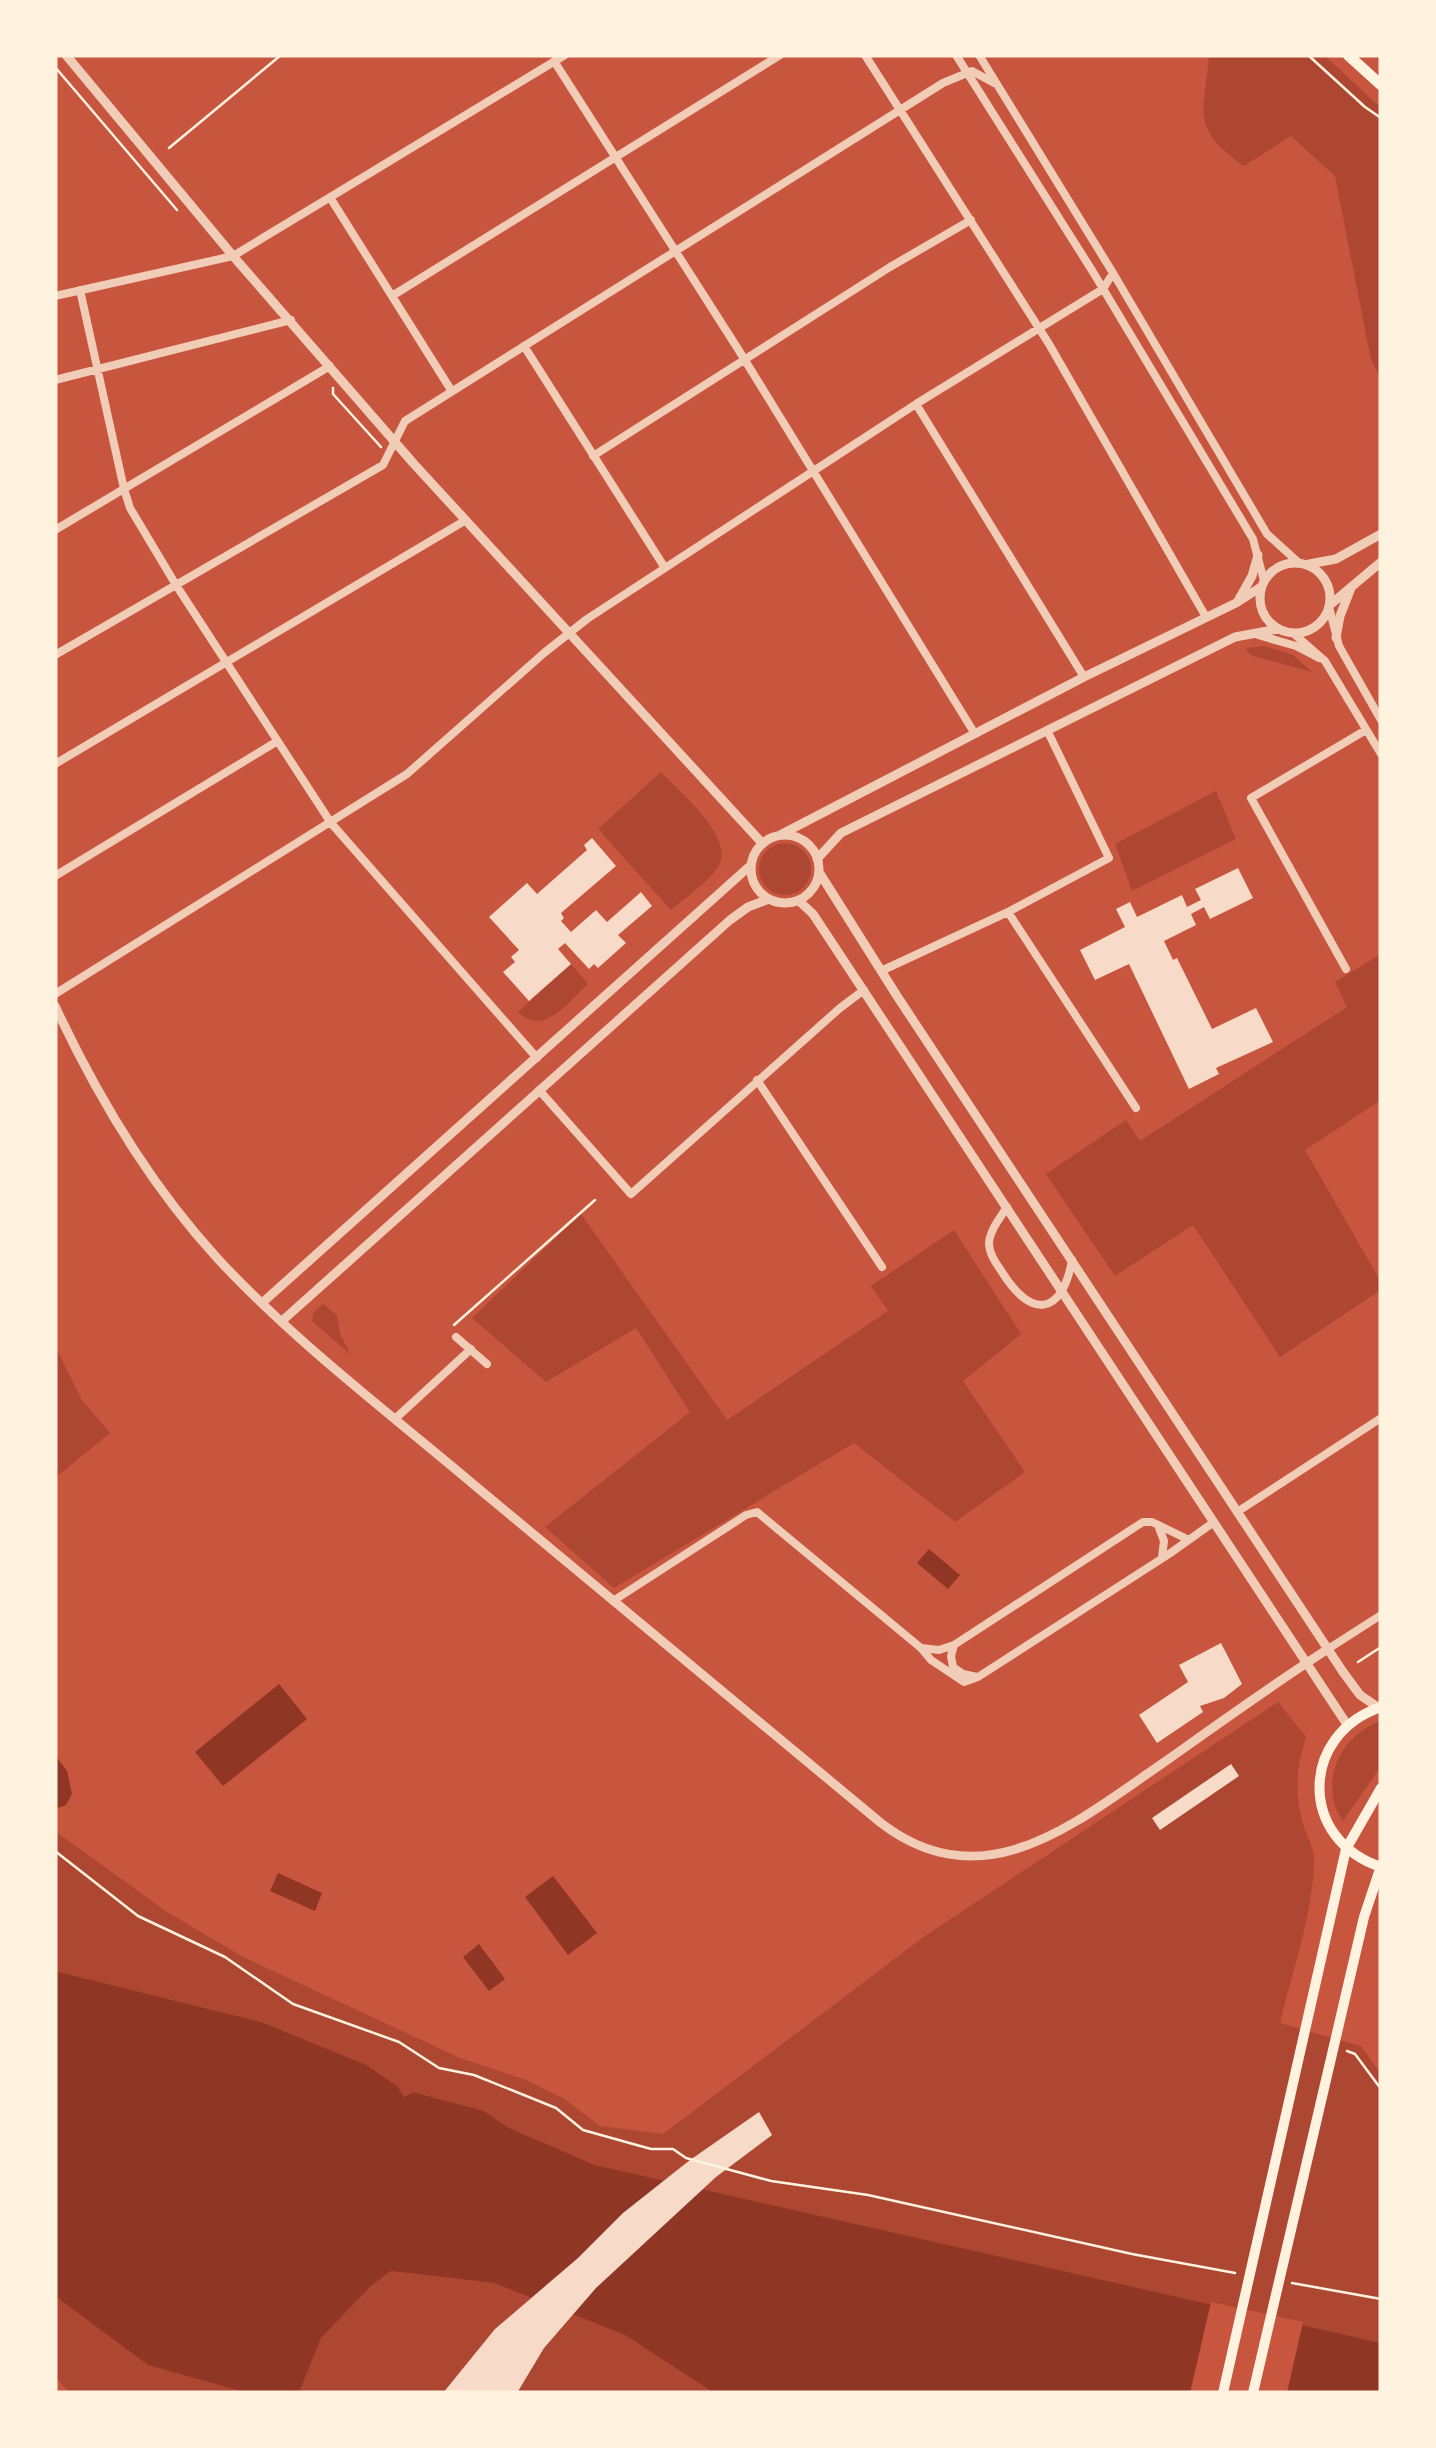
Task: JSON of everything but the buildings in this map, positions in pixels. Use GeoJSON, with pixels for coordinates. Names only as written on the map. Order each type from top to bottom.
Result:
{"type":"FeatureCollection","features":[{"type":"Feature","properties":{"kind":"main road"},"geometry":{"type":"LineString","coordinates":[[1348,55],[1381,85]]}},
{"type":"Feature","properties":{"kind":"main road"},"geometry":{"type":"LineString","coordinates":[[1253,2393],[1364,1917],[1381,1867],[1346,1849],[1332,1833],[1323,1814],[1319,1783],[1327,1752],[1348,1726],[1380,1708]]}},
{"type":"Feature","properties":{"kind":"main road"},"geometry":{"type":"LineString","coordinates":[[1223,2393],[1346,1849],[1381,1788]]}},
{"type":"Feature","properties":{"kind":"street"},"geometry":{"type":"LineString","coordinates":[[66,55],[395,442],[762,844]]}},
{"type":"Feature","properties":{"kind":"street"},"geometry":{"type":"LineString","coordinates":[[55,296],[233,256],[564,55]]}},
{"type":"Feature","properties":{"kind":"street"},"geometry":{"type":"LineString","coordinates":[[392,296],[780,55]]}},
{"type":"Feature","properties":{"kind":"street"},"geometry":{"type":"LineString","coordinates":[[865,55],[1040,328],[1206,617]]}},
{"type":"Feature","properties":{"kind":"street"},"geometry":{"type":"LineString","coordinates":[[956,55],[1253,539],[1263,584],[1261,607],[1267,620],[1293,633],[1326,661],[1381,754]]}},
{"type":"Feature","properties":{"kind":"street"},"geometry":{"type":"LineString","coordinates":[[979,55],[1114,272],[1267,534],[1324,578],[1330,592],[1336,638],[1381,720]]}},
{"type":"Feature","properties":{"kind":"street"},"geometry":{"type":"LineString","coordinates":[[554,61],[976,734]]}},
{"type":"Feature","properties":{"kind":"street"},"geometry":{"type":"LineString","coordinates":[[55,655],[382,465],[405,421],[901,111],[968,71],[978,72],[994,83]]}},
{"type":"Feature","properties":{"kind":"street"},"geometry":{"type":"LineString","coordinates":[[331,199],[451,390]]}},
{"type":"Feature","properties":{"kind":"street"},"geometry":{"type":"LineString","coordinates":[[594,456],[971,220]]}},
{"type":"Feature","properties":{"kind":"street"},"geometry":{"type":"LineString","coordinates":[[55,994],[407,774],[569,631],[916,404],[1102,289],[1114,272]]}},
{"type":"Feature","properties":{"kind":"street"},"geometry":{"type":"LineString","coordinates":[[80,290],[130,508],[331,824],[538,1058]]}},
{"type":"Feature","properties":{"kind":"street"},"geometry":{"type":"LineString","coordinates":[[55,380],[291,320]]}},
{"type":"Feature","properties":{"kind":"street"},"geometry":{"type":"LineString","coordinates":[[524,346],[664,568]]}},
{"type":"Feature","properties":{"kind":"street"},"geometry":{"type":"LineString","coordinates":[[55,530],[330,366]]}},
{"type":"Feature","properties":{"kind":"street"},"geometry":{"type":"LineString","coordinates":[[916,404],[1084,677]]}},
{"type":"Feature","properties":{"kind":"street"},"geometry":{"type":"LineString","coordinates":[[55,764],[466,520]]}},
{"type":"Feature","properties":{"kind":"street"},"geometry":{"type":"LineString","coordinates":[[262,1303],[751,865],[762,844],[1236,603],[1263,584],[1279,566],[1336,559],[1381,534]]}},
{"type":"Feature","properties":{"kind":"street"},"geometry":{"type":"LineString","coordinates":[[1236,603],[1252,576],[1258,554]]}},
{"type":"Feature","properties":{"kind":"street"},"geometry":{"type":"LineString","coordinates":[[1293,633],[1315,627],[1352,585],[1381,562]]}},
{"type":"Feature","properties":{"kind":"street"},"geometry":{"type":"LineString","coordinates":[[1336,638],[1352,585]]}},
{"type":"Feature","properties":{"kind":"street"},"geometry":{"type":"LineString","coordinates":[[817,858],[840,833],[1248,633],[1278,628]]}},
{"type":"Feature","properties":{"kind":"street"},"geometry":{"type":"LineString","coordinates":[[1248,633],[1296,646],[1326,661]]}},
{"type":"Feature","properties":{"kind":"street"},"geometry":{"type":"LineString","coordinates":[[881,971],[1008,912],[1109,858],[1048,730]]}},
{"type":"Feature","properties":{"kind":"street"},"geometry":{"type":"LineString","coordinates":[[1346,969],[1250,798],[1366,730]]}},
{"type":"Feature","properties":{"kind":"street"},"geometry":{"type":"LineString","coordinates":[[55,876],[276,742]]}},
{"type":"Feature","properties":{"kind":"street"},"geometry":{"type":"LineString","coordinates":[[751,865],[756,889],[769,900],[786,903],[810,892],[818,872],[817,858],[800,839],[780,835]]}},
{"type":"Feature","properties":{"kind":"street"},"geometry":{"type":"LineString","coordinates":[[818,872],[1354,1688],[1380,1708]]}},
{"type":"Feature","properties":{"kind":"street"},"geometry":{"type":"LineString","coordinates":[[282,1320],[730,920],[769,900]]}},
{"type":"Feature","properties":{"kind":"street"},"geometry":{"type":"LineString","coordinates":[[798,900],[813,914],[864,990],[1348,1726]]}},
{"type":"Feature","properties":{"kind":"street"},"geometry":{"type":"LineString","coordinates":[[1008,912],[1136,1108]]}},
{"type":"Feature","properties":{"kind":"street"},"geometry":{"type":"LineString","coordinates":[[538,1090],[630,1194],[864,990]]}},
{"type":"Feature","properties":{"kind":"street"},"geometry":{"type":"LineString","coordinates":[[55,1006],[103,1098],[153,1176],[204,1244],[262,1303],[890,1830],[922,1849],[940,1854],[992,1856],[1036,1844],[1058,1833],[1381,1615]]}},
{"type":"Feature","properties":{"kind":"street"},"geometry":{"type":"LineString","coordinates":[[758,1080],[882,1267]]}},
{"type":"Feature","properties":{"kind":"street"},"geometry":{"type":"LineString","coordinates":[[1007,1207],[992,1232],[989,1247],[1022,1300],[1039,1304],[1052,1301],[1062,1291],[1072,1260]]}},
{"type":"Feature","properties":{"kind":"street"},"geometry":{"type":"LineString","coordinates":[[452,1334],[486,1364]]}},
{"type":"Feature","properties":{"kind":"street"},"geometry":{"type":"LineString","coordinates":[[396,1418],[471,1350]]}},
{"type":"Feature","properties":{"kind":"street"},"geometry":{"type":"LineString","coordinates":[[1238,1512],[1381,1418]]}},
{"type":"Feature","properties":{"kind":"street"},"geometry":{"type":"LineString","coordinates":[[614,1601],[746,1515],[757,1512],[958,1681],[978,1677],[1214,1522]]}},
{"type":"Feature","properties":{"kind":"street"},"geometry":{"type":"LineString","coordinates":[[922,1648],[939,1650],[954,1645],[1139,1524],[1150,1521],[1187,1539]]}},
{"type":"Feature","properties":{"kind":"street"},"geometry":{"type":"LineString","coordinates":[[1158,1525],[1164,1546],[1162,1557]]}},
{"type":"Feature","properties":{"kind":"street"},"geometry":{"type":"LineString","coordinates":[[954,1645],[953,1666],[963,1674],[978,1677]]}},
{"type":"Feature","properties":{"kind":"path"},"geometry":{"type":"LineString","coordinates":[[170,148],[280,55]]}},
{"type":"Feature","properties":{"kind":"path"},"geometry":{"type":"LineString","coordinates":[[1308,55],[1381,118]]}},
{"type":"Feature","properties":{"kind":"path"},"geometry":{"type":"LineString","coordinates":[[55,66],[177,210]]}},
{"type":"Feature","properties":{"kind":"path"},"geometry":{"type":"LineString","coordinates":[[333,391],[382,448]]}},
{"type":"Feature","properties":{"kind":"path"},"geometry":{"type":"LineString","coordinates":[[452,1334],[595,1200]]}},
{"type":"Feature","properties":{"kind":"path"},"geometry":{"type":"LineString","coordinates":[[1358,1662],[1381,1647]]}},
{"type":"Feature","properties":{"kind":"path"},"geometry":{"type":"LineString","coordinates":[[55,1851],[138,1916],[225,1957],[293,2004],[399,2042],[439,2068],[474,2075],[556,2108],[583,2130],[651,2150],[672,2149],[686,2158],[771,2182],[868,2195],[1132,2254],[1248,2275]]}},
{"type":"Feature","properties":{"kind":"path"},"geometry":{"type":"LineString","coordinates":[[1345,2050],[1355,2054],[1381,2089]]}},
{"type":"Feature","properties":{"kind":"path"},"geometry":{"type":"LineString","coordinates":[[1282,2281],[1381,2299]]}},
{"type":"Feature","properties":{"kind":"shaded area"},"geometry":{"type":"Polygon","coordinates":[[[1209,55],[1324,55],[1381,108],[1381,379],[1371,360],[1335,176],[1291,136],[1244,166],[1227,153],[1215,141],[1204,119],[1209,55]]]}},
{"type":"Feature","properties":{"kind":"shaded area"},"geometry":{"type":"Polygon","coordinates":[[[1265,646],[1293,655],[1312,672],[1250,655],[1246,648],[1265,646]]]}},
{"type":"Feature","properties":{"kind":"shaded area"},"geometry":{"type":"Polygon","coordinates":[[[661,772],[713,829],[721,855],[713,873],[671,910],[598,829],[661,772]]]}},
{"type":"Feature","properties":{"kind":"shaded area"},"geometry":{"type":"Polygon","coordinates":[[[1216,791],[1236,839],[1132,891],[1115,844],[1216,791]]]}},
{"type":"Feature","properties":{"kind":"shaded area"},"geometry":{"type":"Polygon","coordinates":[[[785,843],[804,850],[811,869],[804,888],[785,895],[766,888],[759,869],[766,850],[785,843]]]}},
{"type":"Feature","properties":{"kind":"shaded area"},"geometry":{"type":"Polygon","coordinates":[[[1381,954],[1381,1100],[1305,1150],[1381,1282],[1381,1290],[1280,1357],[1193,1225],[1115,1276],[1046,1174],[1126,1120],[1140,1141],[1347,1007],[1335,982],[1381,954]]]}},
{"type":"Feature","properties":{"kind":"shaded area"},"geometry":{"type":"Polygon","coordinates":[[[571,964],[588,984],[564,1007],[537,1021],[518,1012],[571,964]]]}},
{"type":"Feature","properties":{"kind":"shaded area"},"geometry":{"type":"Polygon","coordinates":[[[581,1214],[727,1420],[888,1311],[871,1286],[954,1230],[1021,1334],[963,1381],[1025,1472],[955,1522],[854,1443],[614,1588],[545,1527],[690,1412],[636,1328],[546,1382],[472,1318],[581,1214]]]}},
{"type":"Feature","properties":{"kind":"shaded area"},"geometry":{"type":"Polygon","coordinates":[[[323,1304],[337,1315],[340,1334],[351,1355],[312,1321],[313,1313],[323,1304]]]}},
{"type":"Feature","properties":{"kind":"shaded area"},"geometry":{"type":"Polygon","coordinates":[[[55,1346],[81,1399],[110,1433],[55,1478],[55,1346]]]}},
{"type":"Feature","properties":{"kind":"shaded area"},"geometry":{"type":"Polygon","coordinates":[[[929,1549],[960,1575],[948,1589],[917,1563],[929,1549]]]}},
{"type":"Feature","properties":{"kind":"shaded area"},"geometry":{"type":"Polygon","coordinates":[[[279,1684],[307,1719],[223,1786],[195,1752],[279,1684]]]}},
{"type":"Feature","properties":{"kind":"shaded area"},"geometry":{"type":"Polygon","coordinates":[[[1278,1702],[1306,1737],[1297,1788],[1314,1864],[1306,1924],[1280,2023],[1361,2046],[1381,2074],[1381,2343],[595,2165],[507,2127],[484,2111],[413,2092],[404,2097],[261,2022],[55,1971],[55,1831],[167,1912],[243,1957],[460,2058],[526,2080],[563,2098],[600,2126],[663,2134],[925,1936],[1278,1702]]]}},
{"type":"Feature","properties":{"kind":"shaded area"},"geometry":{"type":"Polygon","coordinates":[[[1381,1721],[1381,1766],[1343,1821],[1332,1792],[1337,1762],[1355,1737],[1381,1721]]]}},
{"type":"Feature","properties":{"kind":"shaded area"},"geometry":{"type":"Polygon","coordinates":[[[55,1755],[67,1771],[72,1794],[66,1805],[55,1809],[55,1755]]]}},
{"type":"Feature","properties":{"kind":"shaded area"},"geometry":{"type":"Polygon","coordinates":[[[278,1873],[322,1893],[315,1911],[270,1891],[278,1873]]]}},
{"type":"Feature","properties":{"kind":"shaded area"},"geometry":{"type":"Polygon","coordinates":[[[553,1876],[597,1933],[568,1955],[525,1897],[553,1876]]]}},
{"type":"Feature","properties":{"kind":"shaded area"},"geometry":{"type":"Polygon","coordinates":[[[479,1944],[505,1979],[489,1991],[463,1957],[479,1944]]]}},
{"type":"Feature","properties":{"kind":"shaded area"},"geometry":{"type":"Polygon","coordinates":[[[55,1971],[261,2022],[366,2065],[397,2086],[404,2097],[413,2092],[484,2111],[507,2127],[595,2165],[1381,2343],[1381,2393],[714,2393],[625,2335],[494,2283],[391,2271],[372,2285],[321,2338],[299,2393],[248,2393],[148,2365],[55,2296],[55,1971]]]}},
{"type":"Feature","properties":{"kind":"shaded area"},"geometry":{"type":"Polygon","coordinates":[[[391,2271],[494,2283],[625,2335],[714,2393],[299,2393],[321,2338],[372,2285],[391,2271]]]}},
{"type":"Feature","properties":{"kind":"shaded area"},"geometry":{"type":"Polygon","coordinates":[[[55,2296],[148,2365],[251,2393],[70,2393],[57,2379],[55,2296]]]}},
{"type":"Feature","properties":{"kind":"pier"},"geometry":{"type":"Polygon","coordinates":[[[1211,2302],[1303,2322],[1287,2393],[1190,2393],[1211,2302]]]}}]}
